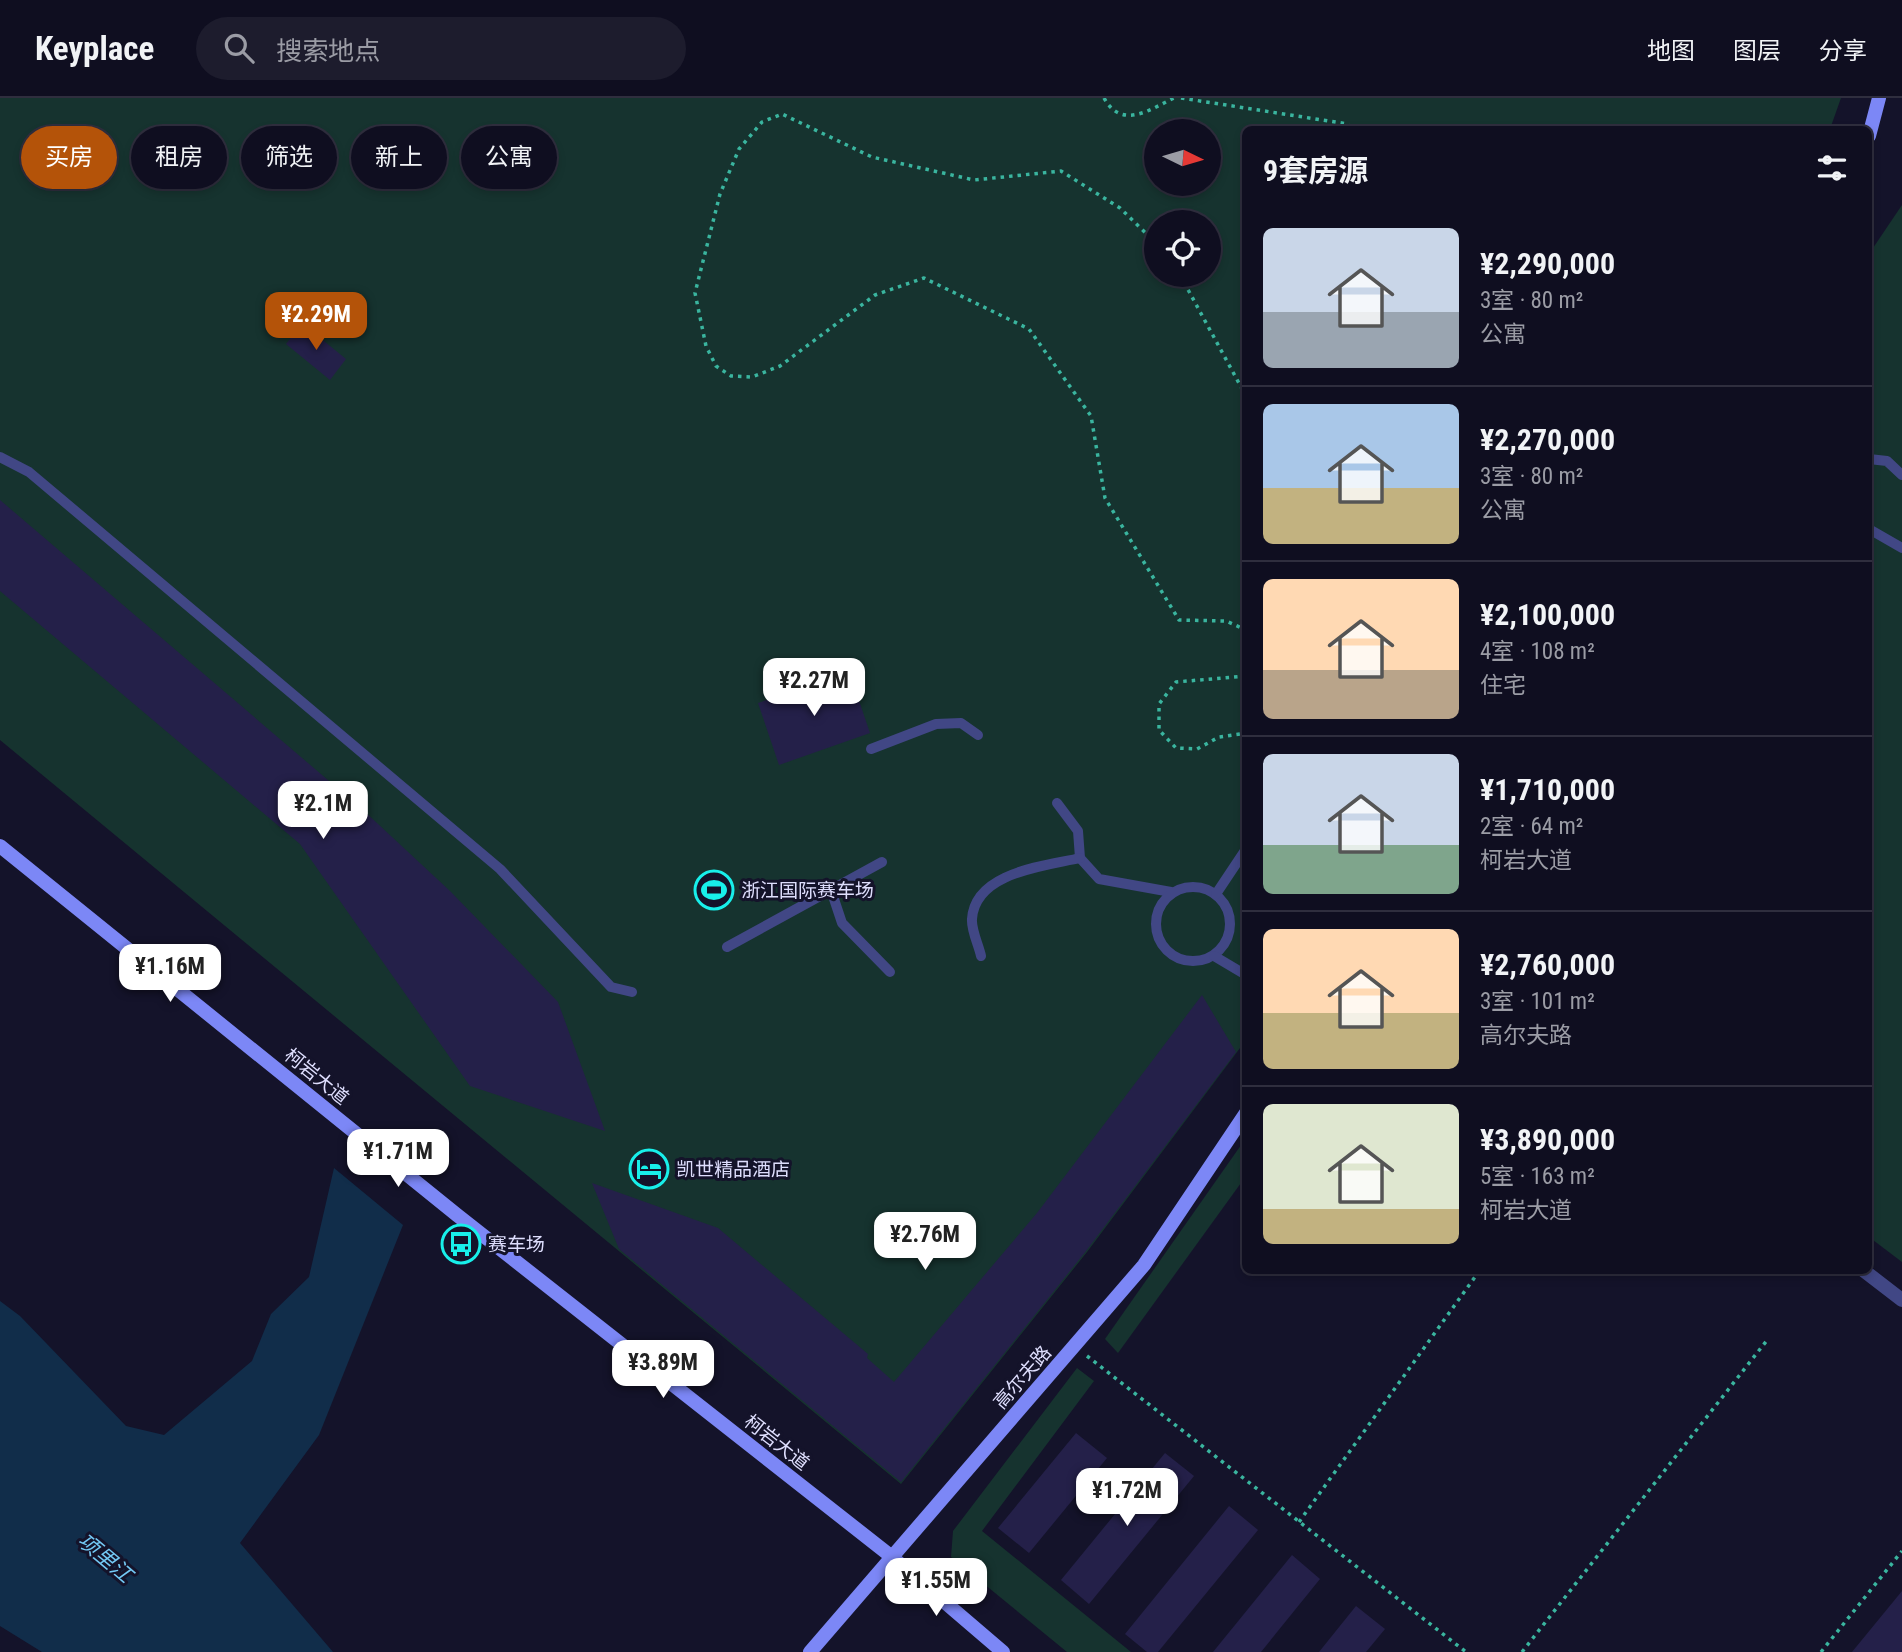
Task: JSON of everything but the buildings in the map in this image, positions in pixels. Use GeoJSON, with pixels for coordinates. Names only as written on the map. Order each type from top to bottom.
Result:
{"type":"FeatureCollection","features":[{"type":"Feature","properties":{"kind":"street"},"geometry":{"type":"LineString","coordinates":[[1872,126],[1879,98]]}},
{"type":"Feature","properties":{"kind":"street","name":"柯岩大道"},"geometry":{"type":"LineString","coordinates":[[0,846],[457,1215],[892,1557],[1003,1652]]}},
{"type":"Feature","properties":{"kind":"street","name":"高尔夫路"},"geometry":{"type":"LineString","coordinates":[[810,1652],[1144,1265],[1242,1119]]}},
{"type":"Feature","properties":{"kind":"street"},"geometry":{"type":"LineString","coordinates":[[1868,1274],[1902,1300]]}},
{"type":"Feature","properties":{"kind":"lane"},"geometry":{"type":"LineString","coordinates":[[0,457],[29,472],[500,869],[611,987],[632,992]]}},
{"type":"Feature","properties":{"kind":"lane"},"geometry":{"type":"LineString","coordinates":[[1872,459],[1887,461],[1902,475]]}},
{"type":"Feature","properties":{"kind":"lane"},"geometry":{"type":"LineString","coordinates":[[1872,531],[1902,548]]}},
{"type":"Feature","properties":{"kind":"lane"},"geometry":{"type":"LineString","coordinates":[[871,749],[936,724],[961,723],[978,734]]}},
{"type":"Feature","properties":{"kind":"lane"},"geometry":{"type":"LineString","coordinates":[[1057,803],[1078,831],[1080,858],[1099,878],[1171,892],[1194,886],[1216,894],[1229,913],[1229,937],[1214,956],[1192,962],[1170,954],[1156,935],[1157,911],[1171,892]]}},
{"type":"Feature","properties":{"kind":"lane"},"geometry":{"type":"LineString","coordinates":[[1216,894],[1242,855]]}},
{"type":"Feature","properties":{"kind":"lane"},"geometry":{"type":"LineString","coordinates":[[981,957],[972,919],[984,889],[1004,877],[1080,858]]}},
{"type":"Feature","properties":{"kind":"lane"},"geometry":{"type":"LineString","coordinates":[[727,947],[882,862]]}},
{"type":"Feature","properties":{"kind":"lane"},"geometry":{"type":"LineString","coordinates":[[831,890],[842,923],[890,972]]}},
{"type":"Feature","properties":{"kind":"lane"},"geometry":{"type":"LineString","coordinates":[[1214,956],[1242,973]]}},
{"type":"Feature","properties":{"kind":"path"},"geometry":{"type":"LineString","coordinates":[[1104,98],[1118,114],[1134,118],[1174,98]]}},
{"type":"Feature","properties":{"kind":"path"},"geometry":{"type":"LineString","coordinates":[[1181,98],[1350,126]]}},
{"type":"Feature","properties":{"kind":"path"},"geometry":{"type":"LineString","coordinates":[[1144,231],[1120,208],[1060,171],[974,180],[872,157],[782,114],[762,122],[739,149],[720,194],[695,293],[706,346],[716,366],[731,376],[752,377],[780,366],[875,295],[924,278],[1029,329],[1091,416],[1105,498],[1179,620],[1226,621],[1242,628]]}},
{"type":"Feature","properties":{"kind":"path"},"geometry":{"type":"LineString","coordinates":[[1187,287],[1242,389]]}},
{"type":"Feature","properties":{"kind":"path"},"geometry":{"type":"LineString","coordinates":[[1242,676],[1176,682],[1159,704],[1159,730],[1176,748],[1197,749],[1219,737],[1242,734]]}},
{"type":"Feature","properties":{"kind":"path"},"geometry":{"type":"LineString","coordinates":[[1299,1522],[1477,1274]]}},
{"type":"Feature","properties":{"kind":"path"},"geometry":{"type":"LineString","coordinates":[[1522,1652],[1768,1339]]}},
{"type":"Feature","properties":{"kind":"path"},"geometry":{"type":"LineString","coordinates":[[1074,1345],[1466,1652]]}},
{"type":"Feature","properties":{"kind":"path"},"geometry":{"type":"LineString","coordinates":[[1821,1652],[1902,1552]]}},
{"type":"Feature","properties":{"kind":"green space","name":"浙江国际赛车场"},"geometry":{"type":"Polygon","coordinates":[[[0,98],[1841,98],[1831,126],[1242,126],[1242,1045],[1087,1252],[901,1484],[0,740],[0,98]]]}},
{"type":"Feature","properties":{"kind":"green space"},"geometry":{"type":"Polygon","coordinates":[[[1902,205],[1902,1262],[1872,1239],[1872,250],[1902,205]]]}},
{"type":"Feature","properties":{"kind":"green space"},"geometry":{"type":"Polygon","coordinates":[[[1242,1144],[1242,1182],[1118,1353],[1105,1339],[1242,1144]]]}},
{"type":"Feature","properties":{"kind":"green space"},"geometry":{"type":"Polygon","coordinates":[[[1077,1368],[1094,1381],[982,1531],[1131,1652],[1067,1652],[951,1557],[953,1531],[1077,1368]]]}},
{"type":"Feature","properties":{"kind":"water","name":"项里江"},"geometry":{"type":"Polygon","coordinates":[[[334,1168],[403,1225],[319,1435],[240,1543],[333,1652],[42,1652],[0,1626],[0,1301],[20,1316],[126,1426],[164,1435],[252,1361],[271,1314],[309,1277],[334,1168]]]}},
{"type":"Feature","properties":{"kind":"place","name":"浙江国际赛车场"},"geometry":{"type":"Point","coordinates":[714,890]}},
{"type":"Feature","properties":{"kind":"place","name":"凯世精品酒店"},"geometry":{"type":"Point","coordinates":[649,1169]}},
{"type":"Feature","properties":{"kind":"place","name":"赛车场"},"geometry":{"type":"Point","coordinates":[461,1244]}}]}
